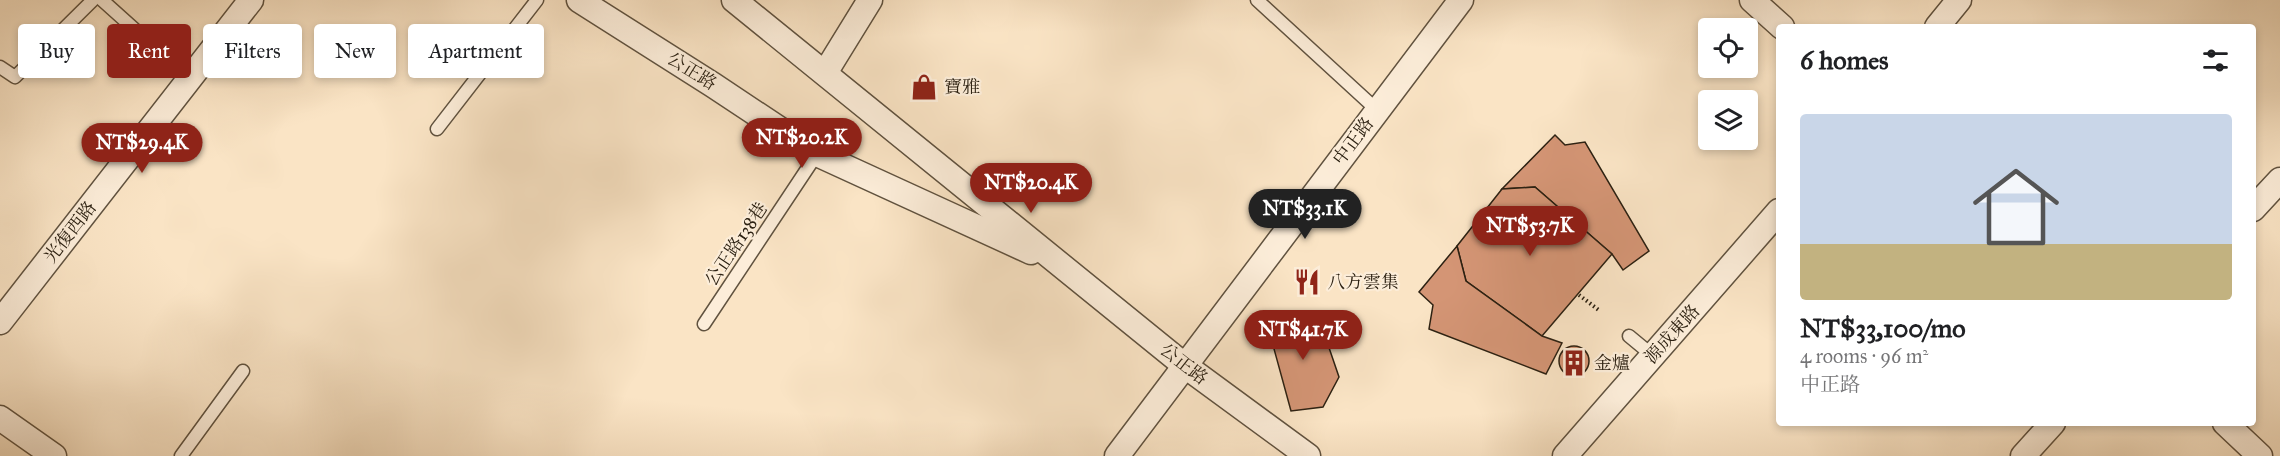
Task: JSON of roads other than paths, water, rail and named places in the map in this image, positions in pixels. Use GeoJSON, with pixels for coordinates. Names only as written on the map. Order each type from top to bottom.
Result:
{"type":"FeatureCollection","features":[{"type":"Feature","properties":{"kind":"street","name":"光復西路"},"geometry":{"type":"LineString","coordinates":[[0,322],[251,0]]}},
{"type":"Feature","properties":{"kind":"street","name":"公正路"},"geometry":{"type":"LineString","coordinates":[[579,0],[817,154],[1064,267]]}},
{"type":"Feature","properties":{"kind":"street"},"geometry":{"type":"LineString","coordinates":[[825,73],[870,0]]}},
{"type":"Feature","properties":{"kind":"street","name":"中正路"},"geometry":{"type":"LineString","coordinates":[[1117,456],[1461,0]]}},
{"type":"Feature","properties":{"kind":"street"},"geometry":{"type":"LineString","coordinates":[[1752,0],[1779,24]]}},
{"type":"Feature","properties":{"kind":"street"},"geometry":{"type":"LineString","coordinates":[[1939,24],[1959,0]]}},
{"type":"Feature","properties":{"kind":"street","name":"公正路"},"geometry":{"type":"LineString","coordinates":[[740,2],[1184,365],[1308,456]]}},
{"type":"Feature","properties":{"kind":"street"},"geometry":{"type":"LineString","coordinates":[[2256,206],[2280,180]]}},
{"type":"Feature","properties":{"kind":"street","name":"源成東路"},"geometry":{"type":"LineString","coordinates":[[1565,456],[1776,215]]}},
{"type":"Feature","properties":{"kind":"street"},"geometry":{"type":"LineString","coordinates":[[0,418],[54,456]]}},
{"type":"Feature","properties":{"kind":"street"},"geometry":{"type":"LineString","coordinates":[[2023,456],[2050,426]]}},
{"type":"Feature","properties":{"kind":"street"},"geometry":{"type":"LineString","coordinates":[[2227,426],[2249,453]]}},
{"type":"Feature","properties":{"kind":"lane"},"geometry":{"type":"LineString","coordinates":[[0,67],[15,77],[93,0]]}},
{"type":"Feature","properties":{"kind":"lane"},"geometry":{"type":"LineString","coordinates":[[102,0],[190,79]]}},
{"type":"Feature","properties":{"kind":"lane"},"geometry":{"type":"LineString","coordinates":[[437,129],[537,0]]}},
{"type":"Feature","properties":{"kind":"lane"},"geometry":{"type":"LineString","coordinates":[[1257,0],[1377,110]]}},
{"type":"Feature","properties":{"kind":"lane","name":"公正路138巷"},"geometry":{"type":"LineString","coordinates":[[704,324],[817,154]]}},
{"type":"Feature","properties":{"kind":"lane"},"geometry":{"type":"LineString","coordinates":[[1629,336],[1652,355]]}},
{"type":"Feature","properties":{"kind":"lane"},"geometry":{"type":"LineString","coordinates":[[181,456],[243,370]]}},
{"type":"Feature","properties":{"kind":"place","name":"寶雅"},"geometry":{"type":"Point","coordinates":[924,87]}},
{"type":"Feature","properties":{"kind":"place","name":"八方雲集"},"geometry":{"type":"Point","coordinates":[1307,282]}},
{"type":"Feature","properties":{"kind":"place","name":"金爐"},"geometry":{"type":"Point","coordinates":[1574,363]}}]}
